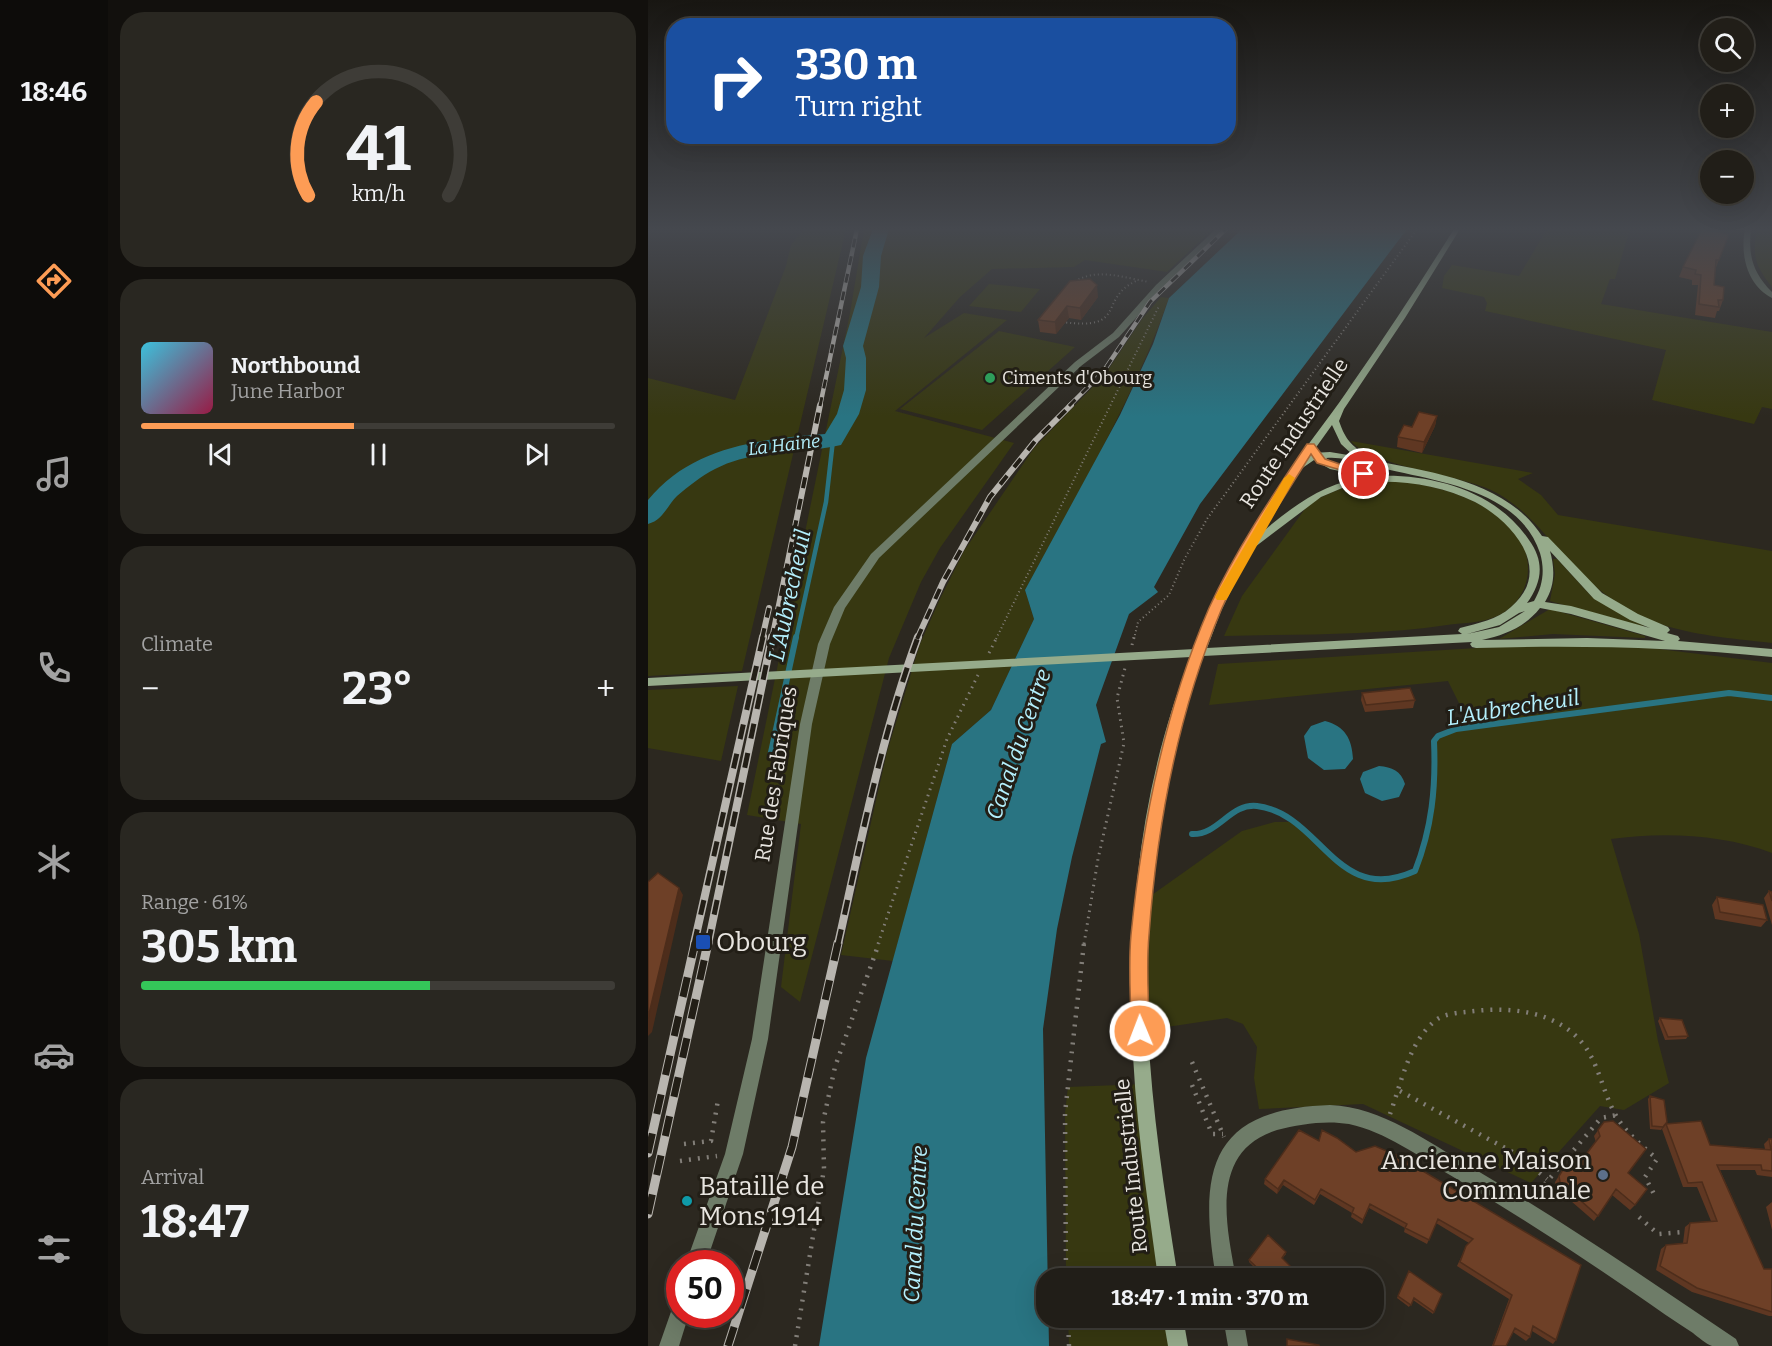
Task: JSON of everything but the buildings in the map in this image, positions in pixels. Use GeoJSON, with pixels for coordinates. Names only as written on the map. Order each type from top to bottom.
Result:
{"type":"FeatureCollection","features":[{"type":"Feature","properties":{"kind":"main road","name":"Route Industrielle"},"geometry":{"type":"LineString","coordinates":[[1167,1268],[1153,1169],[1140,1031],[1142,902],[1167,753],[1187,681],[1216,607],[1243,555],[1296,468],[1342,404],[1416,292]]}},
{"type":"Feature","properties":{"kind":"main road"},"geometry":{"type":"LineString","coordinates":[[1342,404],[1335,421],[1342,441],[1349,450],[1370,459],[1455,481],[1500,501],[1528,525],[1598,596],[1634,618],[1698,645]]}},
{"type":"Feature","properties":{"kind":"main road"},"geometry":{"type":"LineString","coordinates":[[1311,446],[1316,456],[1346,471],[1434,485],[1472,497],[1513,524],[1530,550],[1536,569],[1533,583],[1515,610]]}},
{"type":"Feature","properties":{"kind":"main road"},"geometry":{"type":"LineString","coordinates":[[1296,468],[1316,456],[1339,456],[1455,481]]}},
{"type":"Feature","properties":{"kind":"main road"},"geometry":{"type":"LineString","coordinates":[[1243,555],[1299,506],[1325,491],[1359,481],[1396,479]]}},
{"type":"Feature","properties":{"kind":"main road"},"geometry":{"type":"LineString","coordinates":[[648,682],[1469,638],[1500,632],[1523,620],[1537,604],[1548,579],[1548,564],[1543,546],[1528,525]]}},
{"type":"Feature","properties":{"kind":"main road"},"geometry":{"type":"LineString","coordinates":[[1409,642],[1477,629],[1515,610],[1537,604],[1571,610],[1629,628],[1698,645]]}},
{"type":"Feature","properties":{"kind":"main road"},"geometry":{"type":"LineString","coordinates":[[1367,644],[1402,648],[1568,641],[1698,645],[1772,653]]}},
{"type":"Feature","properties":{"kind":"main road"},"geometry":{"type":"LineString","coordinates":[[1175,1328],[1178,1346]]}},
{"type":"Feature","properties":{"kind":"street","name":"Rue des Fabriques"},"geometry":{"type":"LineString","coordinates":[[701,1250],[734,1154],[760,1039],[806,723],[824,644],[840,607],[875,555],[1078,364],[1116,335],[1155,292]]}},
{"type":"Feature","properties":{"kind":"street"},"geometry":{"type":"LineString","coordinates":[[1225,1268],[1216,1196],[1219,1176],[1228,1156],[1247,1134],[1282,1120],[1326,1114],[1343,1115],[1384,1127],[1526,1208],[1729,1346]]}},
{"type":"Feature","properties":{"kind":"street"},"geometry":{"type":"LineString","coordinates":[[669,1346],[675,1328]]}},
{"type":"Feature","properties":{"kind":"street"},"geometry":{"type":"LineString","coordinates":[[1235,1328],[1238,1346]]}},
{"type":"Feature","properties":{"kind":"path"},"geometry":{"type":"LineString","coordinates":[[1052,321],[1090,325],[1103,320],[1122,292]]}},
{"type":"Feature","properties":{"kind":"path"},"geometry":{"type":"LineString","coordinates":[[989,654],[1163,298]]}},
{"type":"Feature","properties":{"kind":"path"},"geometry":{"type":"LineString","coordinates":[[795,1346],[824,1169],[824,1122],[835,1067],[917,834],[947,739],[983,664]]}},
{"type":"Feature","properties":{"kind":"path"},"geometry":{"type":"LineString","coordinates":[[1384,1127],[1420,1039],[1436,1020],[1450,1013],[1510,1008],[1551,1018],[1583,1044],[1603,1077],[1607,1096],[1623,1127],[1657,1159],[1645,1177],[1654,1194]]}},
{"type":"Feature","properties":{"kind":"path"},"geometry":{"type":"LineString","coordinates":[[1192,1062],[1224,1134],[1228,1156]]}},
{"type":"Feature","properties":{"kind":"path"},"geometry":{"type":"LineString","coordinates":[[1192,1085],[1212,1134],[1224,1134]]}},
{"type":"Feature","properties":{"kind":"path"},"geometry":{"type":"LineString","coordinates":[[1400,1091],[1518,1155],[1547,1179]]}},
{"type":"Feature","properties":{"kind":"path"},"geometry":{"type":"LineString","coordinates":[[684,1144],[711,1141],[718,1100]]}},
{"type":"Feature","properties":{"kind":"path"},"geometry":{"type":"LineString","coordinates":[[1526,1208],[1547,1179],[1601,1118],[1617,1115]]}},
{"type":"Feature","properties":{"kind":"path"},"geometry":{"type":"LineString","coordinates":[[680,1161],[734,1154]]}},
{"type":"Feature","properties":{"kind":"path"},"geometry":{"type":"LineString","coordinates":[[1639,1217],[1658,1234],[1684,1232]]}},
{"type":"Feature","properties":{"kind":"path"},"geometry":{"type":"LineString","coordinates":[[1068,1328],[1069,1346]]}},
{"type":"Feature","properties":{"kind":"shaded area"},"geometry":{"type":"Polygon","coordinates":[[[776,292],[831,292],[742,671],[648,676],[648,378],[735,400],[776,292]]]}},
{"type":"Feature","properties":{"kind":"shaded area"},"geometry":{"type":"Polygon","coordinates":[[[854,292],[966,292],[924,338],[964,313],[1007,320],[895,411],[1014,443],[940,548],[921,582],[889,658],[800,1002],[781,987],[801,824],[747,815],[854,292]]]}},
{"type":"Feature","properties":{"kind":"shaded area"},"geometry":{"type":"Polygon","coordinates":[[[982,292],[1038,292],[1021,312],[969,306],[982,292]]]}},
{"type":"Feature","properties":{"kind":"shaded area"},"geometry":{"type":"Polygon","coordinates":[[[1460,292],[1605,292],[1601,304],[1772,332],[1772,409],[1762,407],[1754,424],[1652,400],[1666,350],[1485,311],[1487,303],[1484,297],[1460,292]]]}},
{"type":"Feature","properties":{"kind":"shaded area"},"geometry":{"type":"Polygon","coordinates":[[[1161,297],[1169,298],[1139,374],[1103,447],[1025,590],[1034,619],[991,710],[952,744],[893,961],[841,955],[887,752],[920,644],[939,601],[964,551],[1034,448],[1106,373],[1142,319],[1161,297]]]}},
{"type":"Feature","properties":{"kind":"shaded area","name":"Ciments d'Obourg"},"geometry":{"type":"Polygon","coordinates":[[[999,331],[1075,347],[982,430],[900,409],[999,331]]]}},
{"type":"Feature","properties":{"kind":"shaded area"},"geometry":{"type":"Polygon","coordinates":[[[1351,441],[1533,473],[1518,479],[1541,495],[1558,515],[1772,551],[1772,643],[1685,631],[1637,614],[1592,583],[1533,521],[1503,496],[1476,484],[1376,457],[1361,450],[1351,441]]]}},
{"type":"Feature","properties":{"kind":"shaded area"},"geometry":{"type":"Polygon","coordinates":[[[1392,480],[1459,495],[1503,520],[1515,533],[1527,557],[1526,582],[1515,603],[1505,612],[1487,620],[1419,629],[1336,634],[1224,636],[1242,596],[1310,502],[1340,489],[1392,480]]]}},
{"type":"Feature","properties":{"kind":"shaded area"},"geometry":{"type":"Polygon","coordinates":[[[1553,559],[1557,559],[1591,596],[1644,626],[1643,628],[1550,601],[1555,574],[1553,559]]]}},
{"type":"Feature","properties":{"kind":"shaded area"},"geometry":{"type":"Polygon","coordinates":[[[1550,609],[1645,636],[1645,638],[1553,634],[1499,639],[1550,609]]]}},
{"type":"Feature","properties":{"kind":"shaded area"},"geometry":{"type":"Polygon","coordinates":[[[1542,644],[1634,646],[1772,663],[1772,853],[1733,842],[1692,836],[1611,839],[1639,934],[1658,1041],[1669,1083],[1624,1110],[1600,1106],[1531,1183],[1363,1104],[1259,1109],[1254,1078],[1257,1047],[1243,1024],[1227,1018],[1140,1031],[1142,902],[1242,831],[1275,822],[1291,822],[1351,870],[1376,880],[1394,880],[1415,871],[1426,839],[1433,807],[1434,741],[1438,736],[1467,728],[1461,707],[1448,681],[1209,705],[1218,664],[1542,644]]]}},
{"type":"Feature","properties":{"kind":"shaded area"},"geometry":{"type":"Polygon","coordinates":[[[738,686],[721,761],[648,748],[648,690],[738,686]]]}},
{"type":"Feature","properties":{"kind":"shaded area"},"geometry":{"type":"Polygon","coordinates":[[[1145,1084],[1167,1268],[1066,1268],[1065,1113],[1068,1087],[1145,1084]]]}},
{"type":"Feature","properties":{"kind":"shaded area"},"geometry":{"type":"Polygon","coordinates":[[[1068,1328],[1175,1328],[1178,1346],[1069,1346],[1068,1328]]]}},
{"type":"Feature","properties":{"kind":"water","name":"Canal du Centre"},"geometry":{"type":"Polygon","coordinates":[[[1176,292],[1360,292],[1200,504],[1154,587],[1158,592],[1129,614],[1096,705],[1106,742],[1101,744],[1072,857],[1057,929],[1043,1029],[1048,1268],[1036,1268],[1036,1328],[1049,1328],[1049,1346],[819,1346],[866,1058],[952,744],[991,710],[1034,619],[1025,590],[1120,415],[1153,344],[1169,298],[1176,292]]]}},
{"type":"Feature","properties":{"kind":"water"},"geometry":{"type":"Polygon","coordinates":[[[1325,721],[1338,726],[1349,740],[1353,759],[1345,769],[1324,770],[1308,758],[1304,736],[1311,726],[1325,721]]]}},
{"type":"Feature","properties":{"kind":"water"},"geometry":{"type":"Polygon","coordinates":[[[1379,766],[1388,767],[1401,776],[1405,784],[1399,797],[1382,801],[1365,793],[1360,779],[1363,772],[1379,766]]]}},
{"type":"Feature","properties":{"kind":"waterway","name":"La Haine"},"geometry":{"type":"LineString","coordinates":[[648,516],[666,493],[686,476],[707,463],[753,448],[833,440],[848,414],[855,390],[856,358],[853,346],[869,292]]}},
{"type":"Feature","properties":{"kind":"waterway","name":"L'Aubrecheuil"},"geometry":{"type":"LineString","coordinates":[[796,639],[826,502],[833,440]]}},
{"type":"Feature","properties":{"kind":"waterway","name":"L'Aubrecheuil"},"geometry":{"type":"LineString","coordinates":[[770,757],[796,637]]}},
{"type":"Feature","properties":{"kind":"waterway","name":"L'Aubrecheuil"},"geometry":{"type":"LineString","coordinates":[[1192,834],[1210,830],[1239,809],[1257,806],[1279,813],[1298,825],[1347,868],[1366,877],[1388,879],[1415,871],[1421,855],[1432,807],[1434,741],[1438,736],[1456,729],[1729,693],[1772,698]]}},
{"type":"Feature","properties":{"kind":"railway"},"geometry":{"type":"LineString","coordinates":[[820,406],[844,292]]}},
{"type":"Feature","properties":{"kind":"railway"},"geometry":{"type":"LineString","coordinates":[[1069,406],[1103,372],[1150,302],[1161,292]]}},
{"type":"Feature","properties":{"kind":"railway"},"geometry":{"type":"LineString","coordinates":[[772,639],[820,405]]}},
{"type":"Feature","properties":{"kind":"railway"},"geometry":{"type":"LineString","coordinates":[[917,639],[943,582],[990,497],[1036,440],[1071,405]]}},
{"type":"Feature","properties":{"kind":"railway"},"geometry":{"type":"LineString","coordinates":[[762,639],[769,608]]}},
{"type":"Feature","properties":{"kind":"railway"},"geometry":{"type":"LineString","coordinates":[[694,944],[763,637]]}},
{"type":"Feature","properties":{"kind":"railway"},"geometry":{"type":"LineString","coordinates":[[708,944],[772,637]]}},
{"type":"Feature","properties":{"kind":"railway"},"geometry":{"type":"LineString","coordinates":[[838,944],[882,751],[918,637]]}},
{"type":"Feature","properties":{"kind":"railway"},"geometry":{"type":"LineString","coordinates":[[648,1153],[695,943]]}},
{"type":"Feature","properties":{"kind":"railway"},"geometry":{"type":"LineString","coordinates":[[648,1214],[708,943]]}},
{"type":"Feature","properties":{"kind":"railway"},"geometry":{"type":"LineString","coordinates":[[728,1346],[792,1147],[838,943]]}},
{"type":"Feature","properties":{"kind":"slow traffic"},"geometry":{"type":"LineString","coordinates":[[1222,597],[1243,555],[1289,478]]}},
{"type":"Feature","properties":{"kind":"place","name":"Ciments d'Obourg"},"geometry":{"type":"Point","coordinates":[990,378]}},
{"type":"Feature","properties":{"kind":"place","name":"Obourg"},"geometry":{"type":"Point","coordinates":[703,942]}},
{"type":"Feature","properties":{"kind":"place","name":"Ancienne Maison Communale"},"geometry":{"type":"Point","coordinates":[1603,1175]}},
{"type":"Feature","properties":{"kind":"place","name":"Bataille de Mons 1914"},"geometry":{"type":"Point","coordinates":[687,1201]}},
{"type":"Feature","properties":{"kind":"route"},"geometry":{"type":"LineString","coordinates":[[1140,1031],[1139,975],[1142,902],[1153,827],[1167,753],[1187,681],[1216,607],[1243,555],[1311,446],[1321,461],[1346,471],[1364,474]]}}]}
